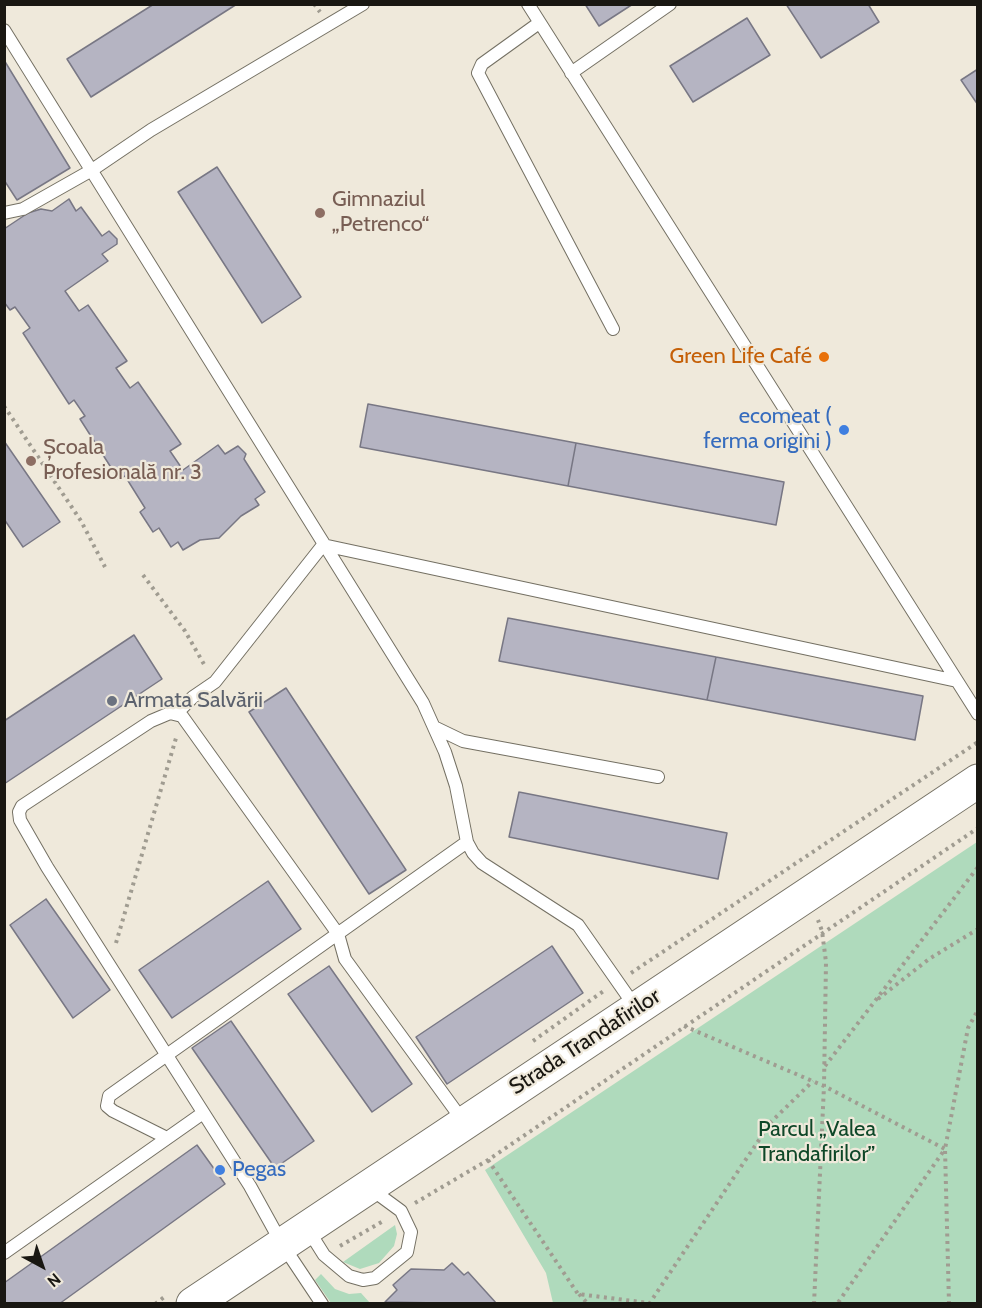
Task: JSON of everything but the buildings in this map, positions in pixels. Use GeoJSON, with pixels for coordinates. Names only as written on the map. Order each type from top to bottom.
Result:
{"type":"FeatureCollection","features":[{"type":"Feature","properties":{"kind":"main road","name":"Strada Trandafirilor"},"geometry":{"type":"LineString","coordinates":[[193,1304],[978,781]]}},
{"type":"Feature","properties":{"kind":"lane"},"geometry":{"type":"LineString","coordinates":[[4,213],[23,209],[92,170],[151,130],[363,4]]}},
{"type":"Feature","properties":{"kind":"lane"},"geometry":{"type":"LineString","coordinates":[[528,4],[978,714]]}},
{"type":"Feature","properties":{"kind":"lane"},"geometry":{"type":"LineString","coordinates":[[571,73],[670,4]]}},
{"type":"Feature","properties":{"kind":"lane"},"geometry":{"type":"LineString","coordinates":[[539,23],[482,64],[478,73],[613,329]]}},
{"type":"Feature","properties":{"kind":"lane"},"geometry":{"type":"LineString","coordinates":[[4,30],[323,546],[423,703],[436,728],[456,786],[466,842],[482,863],[578,926],[636,1009]]}},
{"type":"Feature","properties":{"kind":"lane"},"geometry":{"type":"LineString","coordinates":[[323,546],[957,681]]}},
{"type":"Feature","properties":{"kind":"lane"},"geometry":{"type":"LineString","coordinates":[[323,546],[215,682],[177,713],[151,721],[22,806],[19,812],[25,829],[47,867],[250,1186],[294,1236],[324,1255],[349,1276],[363,1280],[375,1278],[398,1262],[410,1245],[411,1232],[401,1211],[368,1186]]}},
{"type":"Feature","properties":{"kind":"lane"},"geometry":{"type":"LineString","coordinates":[[177,713],[182,716],[338,934],[345,959],[464,1123]]}},
{"type":"Feature","properties":{"kind":"lane"},"geometry":{"type":"LineString","coordinates":[[436,728],[463,741],[658,777]]}},
{"type":"Feature","properties":{"kind":"lane"},"geometry":{"type":"LineString","coordinates":[[167,1138],[113,1111],[107,1106],[107,1100],[117,1088],[166,1056],[466,842]]}},
{"type":"Feature","properties":{"kind":"lane"},"geometry":{"type":"LineString","coordinates":[[4,1253],[203,1113]]}},
{"type":"Feature","properties":{"kind":"lane"},"geometry":{"type":"LineString","coordinates":[[294,1236],[322,1304]]}},
{"type":"Feature","properties":{"kind":"path"},"geometry":{"type":"LineString","coordinates":[[4,406],[81,521],[105,567]]}},
{"type":"Feature","properties":{"kind":"path"},"geometry":{"type":"LineString","coordinates":[[143,575],[199,652],[206,669],[205,689]]}},
{"type":"Feature","properties":{"kind":"path"},"geometry":{"type":"LineString","coordinates":[[109,966],[176,745],[177,713]]}},
{"type":"Feature","properties":{"kind":"path"},"geometry":{"type":"LineString","coordinates":[[973,744],[978,751]]}},
{"type":"Feature","properties":{"kind":"path"},"geometry":{"type":"LineString","coordinates":[[324,1255],[488,1160],[683,1025],[978,828]]}},
{"type":"Feature","properties":{"kind":"path"},"geometry":{"type":"LineString","coordinates":[[794,864],[822,931],[826,962],[825,1086],[814,1304]]}},
{"type":"Feature","properties":{"kind":"path"},"geometry":{"type":"LineString","coordinates":[[825,1066],[978,867]]}},
{"type":"Feature","properties":{"kind":"path"},"geometry":{"type":"LineString","coordinates":[[873,1004],[929,959],[978,929]]}},
{"type":"Feature","properties":{"kind":"path"},"geometry":{"type":"LineString","coordinates":[[950,1304],[945,1149],[968,1028],[978,1010]]}},
{"type":"Feature","properties":{"kind":"path"},"geometry":{"type":"LineString","coordinates":[[683,1025],[825,1086],[945,1149]]}},
{"type":"Feature","properties":{"kind":"path"},"geometry":{"type":"LineString","coordinates":[[578,1294],[650,1303],[771,1122],[813,1081]]}},
{"type":"Feature","properties":{"kind":"path"},"geometry":{"type":"LineString","coordinates":[[837,1304],[945,1149]]}},
{"type":"Feature","properties":{"kind":"path"},"geometry":{"type":"LineString","coordinates":[[488,1160],[578,1294],[588,1304]]}},
{"type":"Feature","properties":{"kind":"green space","name":"Parcul „Valea Trandafirilor”"},"geometry":{"type":"Polygon","coordinates":[[[977,842],[977,1303],[553,1303],[546,1273],[485,1170],[977,842]]]}},
{"type":"Feature","properties":{"kind":"green space"},"geometry":{"type":"Polygon","coordinates":[[[395,1225],[397,1234],[394,1246],[379,1263],[360,1269],[343,1262],[395,1225]]]}},
{"type":"Feature","properties":{"kind":"green space"},"geometry":{"type":"Polygon","coordinates":[[[321,1274],[335,1289],[349,1294],[361,1293],[370,1303],[331,1303],[315,1280],[321,1274]]]}},
{"type":"Feature","properties":{"kind":"place","name":"Gimnaziul „Petrenco“"},"geometry":{"type":"Point","coordinates":[320,213]}},
{"type":"Feature","properties":{"kind":"place","name":"Green Life Café"},"geometry":{"type":"Point","coordinates":[824,357]}},
{"type":"Feature","properties":{"kind":"place","name":"ecomeat ( ferma origini )"},"geometry":{"type":"Point","coordinates":[844,430]}},
{"type":"Feature","properties":{"kind":"place","name":"Școala Profesională nr. 3"},"geometry":{"type":"Point","coordinates":[31,461]}},
{"type":"Feature","properties":{"kind":"place","name":"Armata Salvării"},"geometry":{"type":"Point","coordinates":[112,701]}},
{"type":"Feature","properties":{"kind":"place","name":"Pegas"},"geometry":{"type":"Point","coordinates":[220,1170]}}]}
